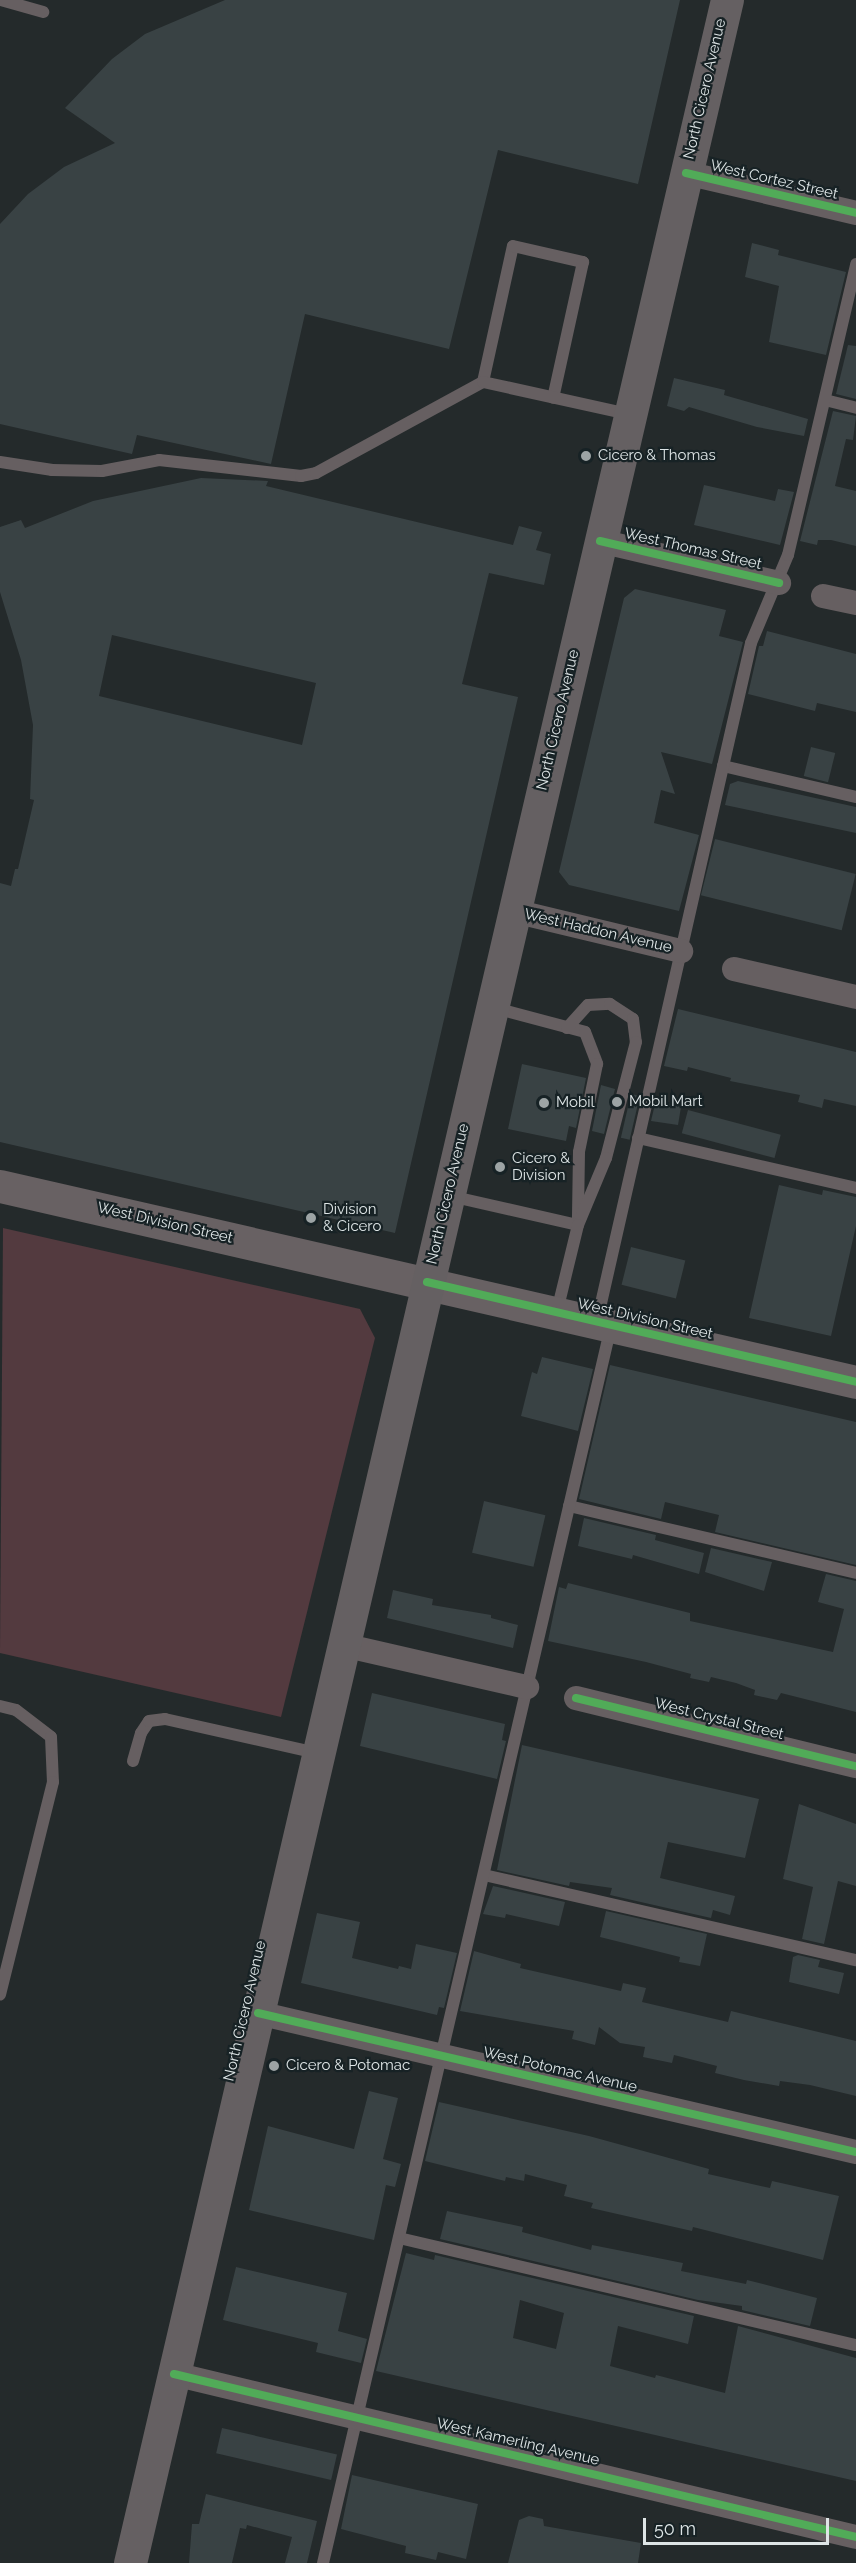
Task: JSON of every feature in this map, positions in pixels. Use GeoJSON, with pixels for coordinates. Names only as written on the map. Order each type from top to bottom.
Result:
{"type":"FeatureCollection","features":[{"type":"Feature","properties":{"kind":"main road","name":"North Cicero Avenue"},"geometry":{"type":"LineString","coordinates":[[130,2563],[727,0]]}},
{"type":"Feature","properties":{"kind":"main road","name":"West Division Street"},"geometry":{"type":"LineString","coordinates":[[0,1186],[856,1382]]}},
{"type":"Feature","properties":{"kind":"street","name":"West Cortez Street"},"geometry":{"type":"LineString","coordinates":[[686,173],[856,213]]}},
{"type":"Feature","properties":{"kind":"street","name":"West Thomas Street"},"geometry":{"type":"LineString","coordinates":[[600,541],[779,583]]}},
{"type":"Feature","properties":{"kind":"street"},"geometry":{"type":"LineString","coordinates":[[824,596],[856,603]]}},
{"type":"Feature","properties":{"kind":"street","name":"West Haddon Avenue"},"geometry":{"type":"LineString","coordinates":[[514,910],[681,951]]}},
{"type":"Feature","properties":{"kind":"street"},"geometry":{"type":"LineString","coordinates":[[734,969],[856,997]]}},
{"type":"Feature","properties":{"kind":"street"},"geometry":{"type":"LineString","coordinates":[[343,1645],[527,1687]]}},
{"type":"Feature","properties":{"kind":"street","name":"West Crystal Street"},"geometry":{"type":"LineString","coordinates":[[576,1698],[856,1766]]}},
{"type":"Feature","properties":{"kind":"street","name":"West Potomac Avenue"},"geometry":{"type":"LineString","coordinates":[[258,2013],[856,2152]]}},
{"type":"Feature","properties":{"kind":"street","name":"West Kamerling Avenue"},"geometry":{"type":"LineString","coordinates":[[174,2373],[856,2537]]}},
{"type":"Feature","properties":{"kind":"lane"},"geometry":{"type":"LineString","coordinates":[[1,0],[43,12]]}},
{"type":"Feature","properties":{"kind":"lane"},"geometry":{"type":"LineString","coordinates":[[483,382],[513,246],[584,262],[554,398]]}},
{"type":"Feature","properties":{"kind":"lane"},"geometry":{"type":"LineString","coordinates":[[323,2563],[569,1506],[638,1138],[751,643],[779,583],[856,264]]}},
{"type":"Feature","properties":{"kind":"lane"},"geometry":{"type":"LineString","coordinates":[[0,462],[51,470],[102,471],[159,460],[301,476],[316,473],[483,382],[630,414]]}},
{"type":"Feature","properties":{"kind":"lane"},"geometry":{"type":"LineString","coordinates":[[825,400],[856,408]]}},
{"type":"Feature","properties":{"kind":"lane"},"geometry":{"type":"LineString","coordinates":[[723,766],[856,797]]}},
{"type":"Feature","properties":{"kind":"lane"},"geometry":{"type":"LineString","coordinates":[[556,1312],[578,1225],[606,1158],[636,1042],[633,1018],[610,1004],[588,1005],[567,1028]]}},
{"type":"Feature","properties":{"kind":"lane"},"geometry":{"type":"LineString","coordinates":[[491,1007],[585,1032],[597,1064],[579,1152],[578,1225]]}},
{"type":"Feature","properties":{"kind":"lane"},"geometry":{"type":"LineString","coordinates":[[638,1138],[856,1188]]}},
{"type":"Feature","properties":{"kind":"lane"},"geometry":{"type":"LineString","coordinates":[[448,1196],[578,1225]]}},
{"type":"Feature","properties":{"kind":"lane"},"geometry":{"type":"LineString","coordinates":[[569,1506],[856,1573]]}},
{"type":"Feature","properties":{"kind":"lane"},"geometry":{"type":"LineString","coordinates":[[0,1706],[16,1710],[51,1737],[53,1782],[0,1994]]}},
{"type":"Feature","properties":{"kind":"lane"},"geometry":{"type":"LineString","coordinates":[[132,1761],[141,1733],[149,1721],[165,1719],[318,1754]]}},
{"type":"Feature","properties":{"kind":"lane"},"geometry":{"type":"LineString","coordinates":[[484,1875],[856,1960]]}},
{"type":"Feature","properties":{"kind":"lane"},"geometry":{"type":"LineString","coordinates":[[399,2238],[856,2345]]}},
{"type":"Feature","properties":{"kind":"shaded area"},"geometry":{"type":"Polygon","coordinates":[[[3,1228],[360,1309],[375,1338],[281,1717],[0,1653],[3,1228]]]}},
{"type":"Feature","properties":{"kind":"building"},"geometry":{"type":"Polygon","coordinates":[[[225,0],[680,0],[638,184],[498,150],[449,349],[305,314],[271,464],[137,435],[132,454],[0,424],[0,224],[28,194],[64,167],[115,143],[65,108],[112,59],[145,34],[225,0]]]}},
{"type":"Feature","properties":{"kind":"building"},"geometry":{"type":"Polygon","coordinates":[[[752,243],[779,250],[778,255],[846,272],[826,355],[769,342],[779,286],[745,277],[752,243]]]}},
{"type":"Feature","properties":{"kind":"building"},"geometry":{"type":"Polygon","coordinates":[[[848,345],[856,346],[856,399],[836,394],[848,345]]]}},
{"type":"Feature","properties":{"kind":"building"},"geometry":{"type":"Polygon","coordinates":[[[674,378],[725,390],[724,395],[808,419],[804,436],[757,427],[689,407],[684,411],[667,406],[674,378]]]}},
{"type":"Feature","properties":{"kind":"building"},"geometry":{"type":"Polygon","coordinates":[[[833,411],[856,416],[853,440],[846,439],[835,486],[856,491],[856,546],[831,540],[818,540],[817,545],[800,541],[833,411]]]}},
{"type":"Feature","properties":{"kind":"building"},"geometry":{"type":"Polygon","coordinates":[[[201,478],[268,481],[266,486],[513,545],[519,526],[542,532],[536,550],[551,554],[544,585],[489,573],[462,684],[518,697],[395,1233],[0,1142],[0,883],[11,886],[15,869],[18,869],[34,800],[30,799],[33,725],[21,660],[0,592],[0,527],[21,520],[25,528],[93,501],[201,478]],[[112,635],[99,696],[302,745],[316,683],[112,635]]]}},
{"type":"Feature","properties":{"kind":"building"},"geometry":{"type":"Polygon","coordinates":[[[704,485],[775,501],[778,489],[794,492],[780,545],[694,525],[704,485]]]}},
{"type":"Feature","properties":{"kind":"building"},"geometry":{"type":"Polygon","coordinates":[[[635,589],[726,610],[719,636],[743,642],[712,764],[661,752],[675,794],[661,790],[654,823],[699,835],[679,911],[569,885],[559,872],[624,598],[635,589]]]}},
{"type":"Feature","properties":{"kind":"building"},"geometry":{"type":"Polygon","coordinates":[[[767,631],[856,654],[856,712],[817,703],[815,711],[748,694],[759,646],[763,646],[767,631]]]}},
{"type":"Feature","properties":{"kind":"building"},"geometry":{"type":"Polygon","coordinates":[[[811,747],[835,753],[828,782],[804,776],[811,747]]]}},
{"type":"Feature","properties":{"kind":"building"},"geometry":{"type":"Polygon","coordinates":[[[738,781],[856,807],[856,833],[725,805],[730,784],[738,781]]]}},
{"type":"Feature","properties":{"kind":"building"},"geometry":{"type":"Polygon","coordinates":[[[715,839],[856,874],[842,930],[701,895],[715,839]]]}},
{"type":"Feature","properties":{"kind":"building"},"geometry":{"type":"Polygon","coordinates":[[[678,1009],[856,1052],[856,1106],[824,1099],[822,1108],[798,1102],[800,1095],[730,1081],[731,1078],[688,1067],[687,1071],[664,1066],[678,1009]]]}},
{"type":"Feature","properties":{"kind":"building","name":"Mobil"},"geometry":{"type":"Polygon","coordinates":[[[522,1064],[586,1078],[576,1128],[569,1126],[566,1141],[508,1129],[522,1064]]]}},
{"type":"Feature","properties":{"kind":"building"},"geometry":{"type":"Polygon","coordinates":[[[601,1085],[615,1089],[604,1134],[592,1131],[601,1085]]]}},
{"type":"Feature","properties":{"kind":"building"},"geometry":{"type":"Polygon","coordinates":[[[631,1094],[640,1096],[630,1140],[621,1138],[631,1094]]]}},
{"type":"Feature","properties":{"kind":"building"},"geometry":{"type":"Polygon","coordinates":[[[656,1100],[681,1107],[678,1125],[651,1121],[656,1100]]]}},
{"type":"Feature","properties":{"kind":"building"},"geometry":{"type":"Polygon","coordinates":[[[688,1110],[781,1135],[775,1158],[682,1133],[688,1110]]]}},
{"type":"Feature","properties":{"kind":"building"},"geometry":{"type":"Polygon","coordinates":[[[779,1185],[822,1195],[823,1190],[856,1197],[856,1226],[831,1336],[749,1318],[779,1185]]]}},
{"type":"Feature","properties":{"kind":"building"},"geometry":{"type":"Polygon","coordinates":[[[631,1247],[685,1261],[676,1298],[622,1285],[631,1247]]]}},
{"type":"Feature","properties":{"kind":"building"},"geometry":{"type":"Polygon","coordinates":[[[542,1357],[593,1369],[578,1431],[521,1416],[532,1372],[537,1374],[542,1357]]]}},
{"type":"Feature","properties":{"kind":"building"},"geometry":{"type":"Polygon","coordinates":[[[610,1365],[856,1422],[856,1565],[715,1532],[719,1515],[665,1502],[661,1519],[579,1499],[610,1365]]]}},
{"type":"Feature","properties":{"kind":"building"},"geometry":{"type":"Polygon","coordinates":[[[484,1501],[545,1515],[533,1567],[472,1553],[484,1501]]]}},
{"type":"Feature","properties":{"kind":"building"},"geometry":{"type":"Polygon","coordinates":[[[584,1518],[656,1535],[655,1540],[704,1553],[699,1574],[633,1555],[632,1559],[578,1546],[584,1518]]]}},
{"type":"Feature","properties":{"kind":"building"},"geometry":{"type":"Polygon","coordinates":[[[711,1548],[772,1562],[764,1591],[705,1572],[711,1548]]]}},
{"type":"Feature","properties":{"kind":"building"},"geometry":{"type":"Polygon","coordinates":[[[826,1574],[856,1581],[856,1712],[781,1693],[777,1700],[754,1695],[755,1690],[736,1683],[711,1677],[709,1682],[690,1678],[691,1674],[646,1662],[548,1641],[559,1587],[566,1589],[568,1583],[690,1613],[690,1621],[833,1652],[844,1609],[818,1602],[826,1574]]]}},
{"type":"Feature","properties":{"kind":"building"},"geometry":{"type":"Polygon","coordinates":[[[393,1590],[433,1599],[432,1605],[491,1615],[491,1618],[518,1625],[513,1648],[387,1618],[393,1590]]]}},
{"type":"Feature","properties":{"kind":"building"},"geometry":{"type":"Polygon","coordinates":[[[372,1693],[505,1724],[502,1740],[506,1741],[497,1779],[360,1746],[372,1693]]]}},
{"type":"Feature","properties":{"kind":"building"},"geometry":{"type":"Polygon","coordinates":[[[522,1745],[759,1799],[745,1858],[668,1842],[660,1878],[735,1896],[730,1915],[713,1910],[711,1918],[610,1895],[612,1888],[570,1882],[569,1886],[497,1870],[522,1745]]]}},
{"type":"Feature","properties":{"kind":"building"},"geometry":{"type":"Polygon","coordinates":[[[799,1804],[856,1824],[856,1886],[838,1881],[824,1944],[802,1939],[813,1887],[783,1879],[799,1804]]]}},
{"type":"Feature","properties":{"kind":"building"},"geometry":{"type":"Polygon","coordinates":[[[493,1886],[565,1902],[559,1926],[506,1914],[505,1918],[483,1914],[493,1886]]]}},
{"type":"Feature","properties":{"kind":"building"},"geometry":{"type":"Polygon","coordinates":[[[606,1911],[707,1934],[700,1966],[679,1962],[680,1957],[600,1937],[606,1911]]]}},
{"type":"Feature","properties":{"kind":"building"},"geometry":{"type":"Polygon","coordinates":[[[317,1913],[360,1922],[352,1958],[398,1969],[399,1966],[411,1969],[416,1944],[457,1953],[444,2008],[439,2007],[437,2015],[301,1983],[317,1913]]]}},
{"type":"Feature","properties":{"kind":"building"},"geometry":{"type":"Polygon","coordinates":[[[474,1951],[521,1964],[520,1968],[621,1991],[623,1983],[646,1988],[642,2002],[728,2022],[731,2011],[856,2041],[856,2096],[810,2085],[780,2081],[779,2086],[744,2080],[715,2073],[717,2066],[674,2055],[672,2063],[643,2057],[645,2047],[620,2043],[599,2027],[595,2045],[572,2039],[574,2031],[460,2011],[474,1951]]]}},
{"type":"Feature","properties":{"kind":"building"},"geometry":{"type":"Polygon","coordinates":[[[798,1955],[820,1960],[818,1967],[844,1973],[839,1994],[789,1982],[793,1957],[798,1955]]]}},
{"type":"Feature","properties":{"kind":"building"},"geometry":{"type":"Polygon","coordinates":[[[369,2091],[398,2098],[383,2159],[401,2164],[395,2187],[386,2185],[374,2240],[249,2210],[268,2126],[354,2149],[369,2091]]]}},
{"type":"Feature","properties":{"kind":"building"},"geometry":{"type":"Polygon","coordinates":[[[439,2102],[589,2136],[709,2169],[708,2174],[770,2188],[772,2181],[839,2196],[823,2260],[693,2227],[692,2231],[591,2208],[593,2203],[564,2196],[567,2185],[525,2174],[524,2181],[506,2177],[505,2181],[425,2161],[439,2102]]]}},
{"type":"Feature","properties":{"kind":"building"},"geometry":{"type":"Polygon","coordinates":[[[447,2211],[523,2227],[522,2232],[591,2250],[592,2245],[683,2263],[681,2271],[746,2284],[747,2280],[817,2298],[810,2326],[742,2310],[742,2306],[698,2300],[440,2239],[447,2211]]]}},
{"type":"Feature","properties":{"kind":"building"},"geometry":{"type":"Polygon","coordinates":[[[406,2253],[434,2260],[435,2255],[694,2316],[688,2344],[618,2326],[610,2366],[655,2378],[656,2375],[725,2393],[738,2326],[856,2358],[856,2481],[376,2371],[406,2253]],[[520,2300],[513,2338],[556,2349],[564,2313],[520,2300]]]}},
{"type":"Feature","properties":{"kind":"building"},"geometry":{"type":"Polygon","coordinates":[[[236,2267],[347,2293],[338,2331],[367,2339],[361,2363],[316,2352],[318,2343],[223,2320],[236,2267]]]}},
{"type":"Feature","properties":{"kind":"building"},"geometry":{"type":"Polygon","coordinates":[[[222,2428],[337,2455],[331,2480],[216,2453],[222,2428]]]}},
{"type":"Feature","properties":{"kind":"building"},"geometry":{"type":"Polygon","coordinates":[[[352,2475],[478,2504],[466,2559],[438,2552],[436,2560],[405,2553],[406,2546],[341,2529],[352,2475]]]}},
{"type":"Feature","properties":{"kind":"building"},"geometry":{"type":"Polygon","coordinates":[[[206,2494],[317,2521],[307,2563],[285,2563],[292,2537],[247,2525],[246,2529],[240,2528],[232,2563],[189,2563],[192,2524],[199,2524],[206,2494]]]}},
{"type":"Feature","properties":{"kind":"building"},"geometry":{"type":"Polygon","coordinates":[[[529,2516],[543,2519],[544,2526],[641,2543],[638,2563],[508,2563],[519,2520],[529,2516]]]}},
{"type":"Feature","properties":{"kind":"cycle path"},"geometry":{"type":"LineString","coordinates":[[686,173],[856,213]]}},
{"type":"Feature","properties":{"kind":"cycle path"},"geometry":{"type":"LineString","coordinates":[[600,541],[779,583]]}},
{"type":"Feature","properties":{"kind":"cycle path"},"geometry":{"type":"LineString","coordinates":[[427,1282],[856,1382]]}},
{"type":"Feature","properties":{"kind":"cycle path"},"geometry":{"type":"LineString","coordinates":[[576,1698],[856,1766]]}},
{"type":"Feature","properties":{"kind":"cycle path"},"geometry":{"type":"LineString","coordinates":[[258,2013],[856,2152]]}},
{"type":"Feature","properties":{"kind":"cycle path"},"geometry":{"type":"LineString","coordinates":[[174,2374],[856,2537]]}},
{"type":"Feature","properties":{"kind":"place","name":"Cicero & Thomas"},"geometry":{"type":"Point","coordinates":[586,456]}},
{"type":"Feature","properties":{"kind":"place","name":"Mobil Mart"},"geometry":{"type":"Point","coordinates":[617,1102]}},
{"type":"Feature","properties":{"kind":"place","name":"Mobil"},"geometry":{"type":"Point","coordinates":[544,1103]}},
{"type":"Feature","properties":{"kind":"place","name":"Cicero & Division"},"geometry":{"type":"Point","coordinates":[500,1167]}},
{"type":"Feature","properties":{"kind":"place","name":"Division & Cicero"},"geometry":{"type":"Point","coordinates":[311,1218]}},
{"type":"Feature","properties":{"kind":"place","name":"Cicero & Potomac"},"geometry":{"type":"Point","coordinates":[274,2066]}}]}
